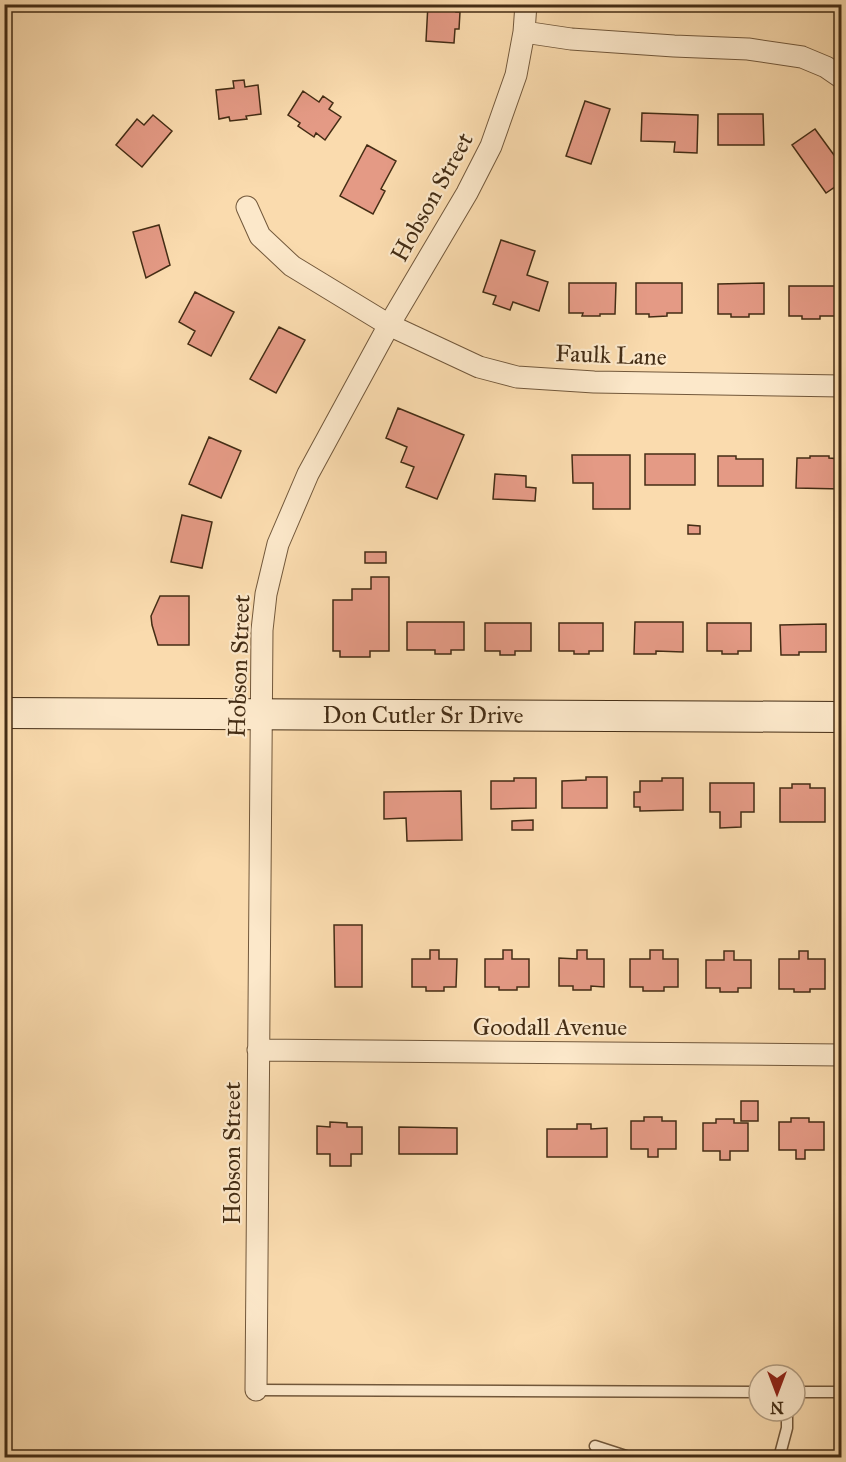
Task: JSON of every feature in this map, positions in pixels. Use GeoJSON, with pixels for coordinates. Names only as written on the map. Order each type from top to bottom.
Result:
{"type":"FeatureCollection","features":[{"type":"Feature","properties":{"kind":"street","name":"Hobson Street"},"geometry":{"type":"LineString","coordinates":[[256,1390],[262,630],[266,594],[278,544],[308,474],[389,325],[467,193],[491,147],[516,75],[524,32],[526,4]]}},
{"type":"Feature","properties":{"kind":"street"},"geometry":{"type":"LineString","coordinates":[[524,32],[571,39],[748,49],[802,57],[826,67],[842,78]]}},
{"type":"Feature","properties":{"kind":"street","name":"Faulk Lane"},"geometry":{"type":"LineString","coordinates":[[247,207],[260,236],[292,266],[389,325],[479,367],[517,377],[594,382],[842,386]]}},
{"type":"Feature","properties":{"kind":"street","name":"Don Cutler Sr Drive"},"geometry":{"type":"LineString","coordinates":[[4,713],[842,717]]}},
{"type":"Feature","properties":{"kind":"street","name":"Goodall Avenue"},"geometry":{"type":"LineString","coordinates":[[258,1050],[842,1055]]}},
{"type":"Feature","properties":{"kind":"lane"},"geometry":{"type":"LineString","coordinates":[[256,1390],[747,1392]]}},
{"type":"Feature","properties":{"kind":"lane"},"geometry":{"type":"LineString","coordinates":[[807,1392],[842,1392]]}},
{"type":"Feature","properties":{"kind":"lane"},"geometry":{"type":"LineString","coordinates":[[779,1458],[787,1423]]}},
{"type":"Feature","properties":{"kind":"lane"},"geometry":{"type":"LineString","coordinates":[[595,1446],[632,1458]]}},
{"type":"Feature","properties":{"kind":"building"},"geometry":{"type":"Polygon","coordinates":[[[428,4],[456,4],[456,12],[460,12],[459,29],[455,29],[454,43],[426,41],[428,4]]]}},
{"type":"Feature","properties":{"kind":"building"},"geometry":{"type":"Polygon","coordinates":[[[244,80],[245,87],[258,85],[261,114],[246,116],[247,119],[230,121],[229,117],[219,119],[216,90],[234,88],[233,81],[244,80]]]}},
{"type":"Feature","properties":{"kind":"building"},"geometry":{"type":"Polygon","coordinates":[[[303,91],[319,102],[323,96],[333,103],[329,109],[341,117],[325,140],[316,133],[314,137],[298,126],[300,123],[288,115],[303,91]]]}},
{"type":"Feature","properties":{"kind":"building"},"geometry":{"type":"Polygon","coordinates":[[[585,101],[610,109],[591,164],[566,156],[585,101]]]}},
{"type":"Feature","properties":{"kind":"building"},"geometry":{"type":"Polygon","coordinates":[[[642,113],[698,115],[697,153],[674,152],[675,142],[641,141],[642,113]]]}},
{"type":"Feature","properties":{"kind":"building"},"geometry":{"type":"Polygon","coordinates":[[[718,114],[763,114],[764,145],[718,145],[718,114]]]}},
{"type":"Feature","properties":{"kind":"building"},"geometry":{"type":"Polygon","coordinates":[[[153,115],[172,131],[142,167],[116,145],[137,119],[144,125],[153,115]]]}},
{"type":"Feature","properties":{"kind":"building"},"geometry":{"type":"Polygon","coordinates":[[[815,129],[842,166],[842,182],[826,193],[792,145],[815,129]]]}},
{"type":"Feature","properties":{"kind":"building"},"geometry":{"type":"Polygon","coordinates":[[[367,145],[396,161],[381,189],[385,191],[373,214],[340,196],[367,145]]]}},
{"type":"Feature","properties":{"kind":"building"},"geometry":{"type":"Polygon","coordinates":[[[159,225],[170,265],[146,278],[133,232],[159,225]]]}},
{"type":"Feature","properties":{"kind":"building"},"geometry":{"type":"Polygon","coordinates":[[[501,240],[535,251],[527,275],[548,282],[539,311],[513,302],[510,310],[493,304],[496,296],[483,292],[501,240]]]}},
{"type":"Feature","properties":{"kind":"building"},"geometry":{"type":"Polygon","coordinates":[[[569,283],[616,283],[615,314],[582,316],[583,313],[569,313],[569,283]]]}},
{"type":"Feature","properties":{"kind":"building"},"geometry":{"type":"Polygon","coordinates":[[[636,283],[682,283],[682,313],[667,313],[667,316],[649,317],[649,314],[636,314],[636,283]]]}},
{"type":"Feature","properties":{"kind":"building"},"geometry":{"type":"Polygon","coordinates":[[[764,283],[764,314],[731,317],[731,314],[718,314],[718,284],[764,283]]]}},
{"type":"Feature","properties":{"kind":"building"},"geometry":{"type":"Polygon","coordinates":[[[789,286],[835,286],[835,316],[802,319],[802,316],[789,316],[789,286]]]}},
{"type":"Feature","properties":{"kind":"building"},"geometry":{"type":"Polygon","coordinates":[[[195,292],[234,312],[211,356],[188,344],[195,331],[179,322],[195,292]]]}},
{"type":"Feature","properties":{"kind":"building"},"geometry":{"type":"Polygon","coordinates":[[[279,327],[305,340],[276,393],[250,379],[279,327]]]}},
{"type":"Feature","properties":{"kind":"building"},"geometry":{"type":"Polygon","coordinates":[[[398,408],[464,435],[437,499],[406,487],[414,467],[401,462],[407,447],[386,438],[398,408]]]}},
{"type":"Feature","properties":{"kind":"building"},"geometry":{"type":"Polygon","coordinates":[[[209,437],[241,451],[221,498],[189,484],[209,437]]]}},
{"type":"Feature","properties":{"kind":"building"},"geometry":{"type":"Polygon","coordinates":[[[645,454],[695,454],[695,485],[645,485],[645,454]]]}},
{"type":"Feature","properties":{"kind":"building"},"geometry":{"type":"Polygon","coordinates":[[[572,455],[630,455],[630,509],[593,509],[593,483],[573,483],[572,455]]]}},
{"type":"Feature","properties":{"kind":"building"},"geometry":{"type":"Polygon","coordinates":[[[718,456],[763,459],[763,486],[718,486],[718,456]]]}},
{"type":"Feature","properties":{"kind":"building"},"geometry":{"type":"Polygon","coordinates":[[[810,456],[842,459],[842,489],[796,488],[797,458],[810,458],[810,456]]]}},
{"type":"Feature","properties":{"kind":"building"},"geometry":{"type":"Polygon","coordinates":[[[495,474],[526,476],[526,487],[536,488],[535,501],[493,499],[495,474]]]}},
{"type":"Feature","properties":{"kind":"building"},"geometry":{"type":"Polygon","coordinates":[[[182,515],[212,522],[202,568],[171,562],[182,515]]]}},
{"type":"Feature","properties":{"kind":"building"},"geometry":{"type":"Polygon","coordinates":[[[688,525],[700,526],[700,534],[688,534],[688,525]]]}},
{"type":"Feature","properties":{"kind":"building"},"geometry":{"type":"Polygon","coordinates":[[[365,552],[386,552],[386,563],[365,563],[365,552]]]}},
{"type":"Feature","properties":{"kind":"building"},"geometry":{"type":"Polygon","coordinates":[[[371,577],[389,577],[389,651],[370,651],[370,657],[340,657],[340,651],[333,651],[333,600],[352,600],[352,589],[371,589],[371,577]]]}},
{"type":"Feature","properties":{"kind":"building"},"geometry":{"type":"Polygon","coordinates":[[[160,596],[189,596],[189,645],[158,645],[151,616],[160,596]]]}},
{"type":"Feature","properties":{"kind":"building"},"geometry":{"type":"Polygon","coordinates":[[[407,622],[464,622],[464,650],[451,650],[451,654],[435,654],[435,650],[407,650],[407,622]]]}},
{"type":"Feature","properties":{"kind":"building"},"geometry":{"type":"Polygon","coordinates":[[[635,622],[683,622],[683,652],[656,651],[656,654],[634,654],[635,622]]]}},
{"type":"Feature","properties":{"kind":"building"},"geometry":{"type":"Polygon","coordinates":[[[485,623],[531,623],[531,651],[515,651],[515,655],[500,655],[500,651],[485,651],[485,623]]]}},
{"type":"Feature","properties":{"kind":"building"},"geometry":{"type":"Polygon","coordinates":[[[559,623],[603,623],[603,651],[574,654],[574,651],[559,651],[559,623]]]}},
{"type":"Feature","properties":{"kind":"building"},"geometry":{"type":"Polygon","coordinates":[[[707,623],[751,623],[751,651],[722,654],[722,651],[707,651],[707,623]]]}},
{"type":"Feature","properties":{"kind":"building"},"geometry":{"type":"Polygon","coordinates":[[[826,624],[826,652],[781,655],[780,625],[826,624]]]}},
{"type":"Feature","properties":{"kind":"building"},"geometry":{"type":"Polygon","coordinates":[[[586,777],[607,777],[607,808],[562,808],[562,781],[586,780],[586,777]]]}},
{"type":"Feature","properties":{"kind":"building"},"geometry":{"type":"Polygon","coordinates":[[[514,778],[536,778],[536,808],[491,809],[491,781],[514,781],[514,778]]]}},
{"type":"Feature","properties":{"kind":"building"},"geometry":{"type":"Polygon","coordinates":[[[662,778],[683,778],[683,810],[640,811],[640,807],[634,807],[634,792],[640,792],[640,781],[662,781],[662,778]]]}},
{"type":"Feature","properties":{"kind":"building"},"geometry":{"type":"Polygon","coordinates":[[[710,783],[754,783],[754,812],[741,812],[741,827],[720,828],[720,812],[710,812],[710,783]]]}},
{"type":"Feature","properties":{"kind":"building"},"geometry":{"type":"Polygon","coordinates":[[[792,784],[810,784],[810,788],[825,788],[825,822],[780,822],[780,788],[792,788],[792,784]]]}},
{"type":"Feature","properties":{"kind":"building"},"geometry":{"type":"Polygon","coordinates":[[[461,791],[462,840],[407,841],[406,818],[384,819],[384,792],[461,791]]]}},
{"type":"Feature","properties":{"kind":"building"},"geometry":{"type":"Polygon","coordinates":[[[533,820],[533,830],[512,830],[512,821],[533,820]]]}},
{"type":"Feature","properties":{"kind":"building"},"geometry":{"type":"Polygon","coordinates":[[[334,925],[362,925],[362,987],[335,987],[334,925]]]}},
{"type":"Feature","properties":{"kind":"building"},"geometry":{"type":"Polygon","coordinates":[[[430,950],[439,950],[439,959],[457,959],[456,987],[444,987],[444,991],[426,991],[426,987],[412,987],[412,959],[430,959],[430,950]]]}},
{"type":"Feature","properties":{"kind":"building"},"geometry":{"type":"Polygon","coordinates":[[[503,950],[512,950],[512,959],[529,959],[529,987],[499,990],[499,987],[485,987],[485,959],[503,959],[503,950]]]}},
{"type":"Feature","properties":{"kind":"building"},"geometry":{"type":"Polygon","coordinates":[[[577,950],[587,950],[587,959],[604,959],[604,987],[591,986],[591,990],[573,990],[573,986],[559,986],[559,958],[577,959],[577,950]]]}},
{"type":"Feature","properties":{"kind":"building"},"geometry":{"type":"Polygon","coordinates":[[[650,950],[663,950],[663,959],[678,959],[678,987],[664,987],[664,991],[643,991],[643,987],[630,987],[630,959],[650,959],[650,950]]]}},
{"type":"Feature","properties":{"kind":"building"},"geometry":{"type":"Polygon","coordinates":[[[724,951],[734,951],[734,960],[751,960],[751,988],[738,988],[738,992],[720,992],[720,988],[706,988],[706,960],[724,960],[724,951]]]}},
{"type":"Feature","properties":{"kind":"building"},"geometry":{"type":"Polygon","coordinates":[[[799,951],[808,951],[808,959],[825,959],[825,989],[794,992],[794,989],[779,989],[779,959],[799,959],[799,951]]]}},
{"type":"Feature","properties":{"kind":"building"},"geometry":{"type":"Polygon","coordinates":[[[741,1101],[758,1101],[758,1121],[741,1121],[741,1101]]]}},
{"type":"Feature","properties":{"kind":"building"},"geometry":{"type":"Polygon","coordinates":[[[644,1117],[662,1117],[662,1121],[676,1121],[676,1149],[658,1149],[658,1157],[648,1157],[648,1149],[631,1149],[631,1121],[644,1121],[644,1117]]]}},
{"type":"Feature","properties":{"kind":"building"},"geometry":{"type":"Polygon","coordinates":[[[791,1118],[809,1118],[809,1122],[824,1122],[824,1150],[805,1150],[805,1159],[796,1159],[796,1150],[779,1150],[779,1122],[791,1122],[791,1118]]]}},
{"type":"Feature","properties":{"kind":"building"},"geometry":{"type":"Polygon","coordinates":[[[716,1119],[734,1119],[734,1123],[748,1123],[748,1151],[730,1151],[730,1160],[720,1160],[720,1151],[703,1151],[703,1123],[716,1123],[716,1119]]]}},
{"type":"Feature","properties":{"kind":"building"},"geometry":{"type":"Polygon","coordinates":[[[330,1122],[347,1123],[347,1127],[362,1127],[362,1154],[351,1154],[351,1166],[330,1166],[330,1154],[317,1154],[317,1126],[330,1127],[330,1122]]]}},
{"type":"Feature","properties":{"kind":"building"},"geometry":{"type":"Polygon","coordinates":[[[577,1124],[591,1124],[591,1129],[607,1128],[607,1157],[547,1157],[547,1129],[577,1129],[577,1124]]]}},
{"type":"Feature","properties":{"kind":"building"},"geometry":{"type":"Polygon","coordinates":[[[399,1127],[457,1128],[457,1154],[399,1154],[399,1127]]]}}]}
